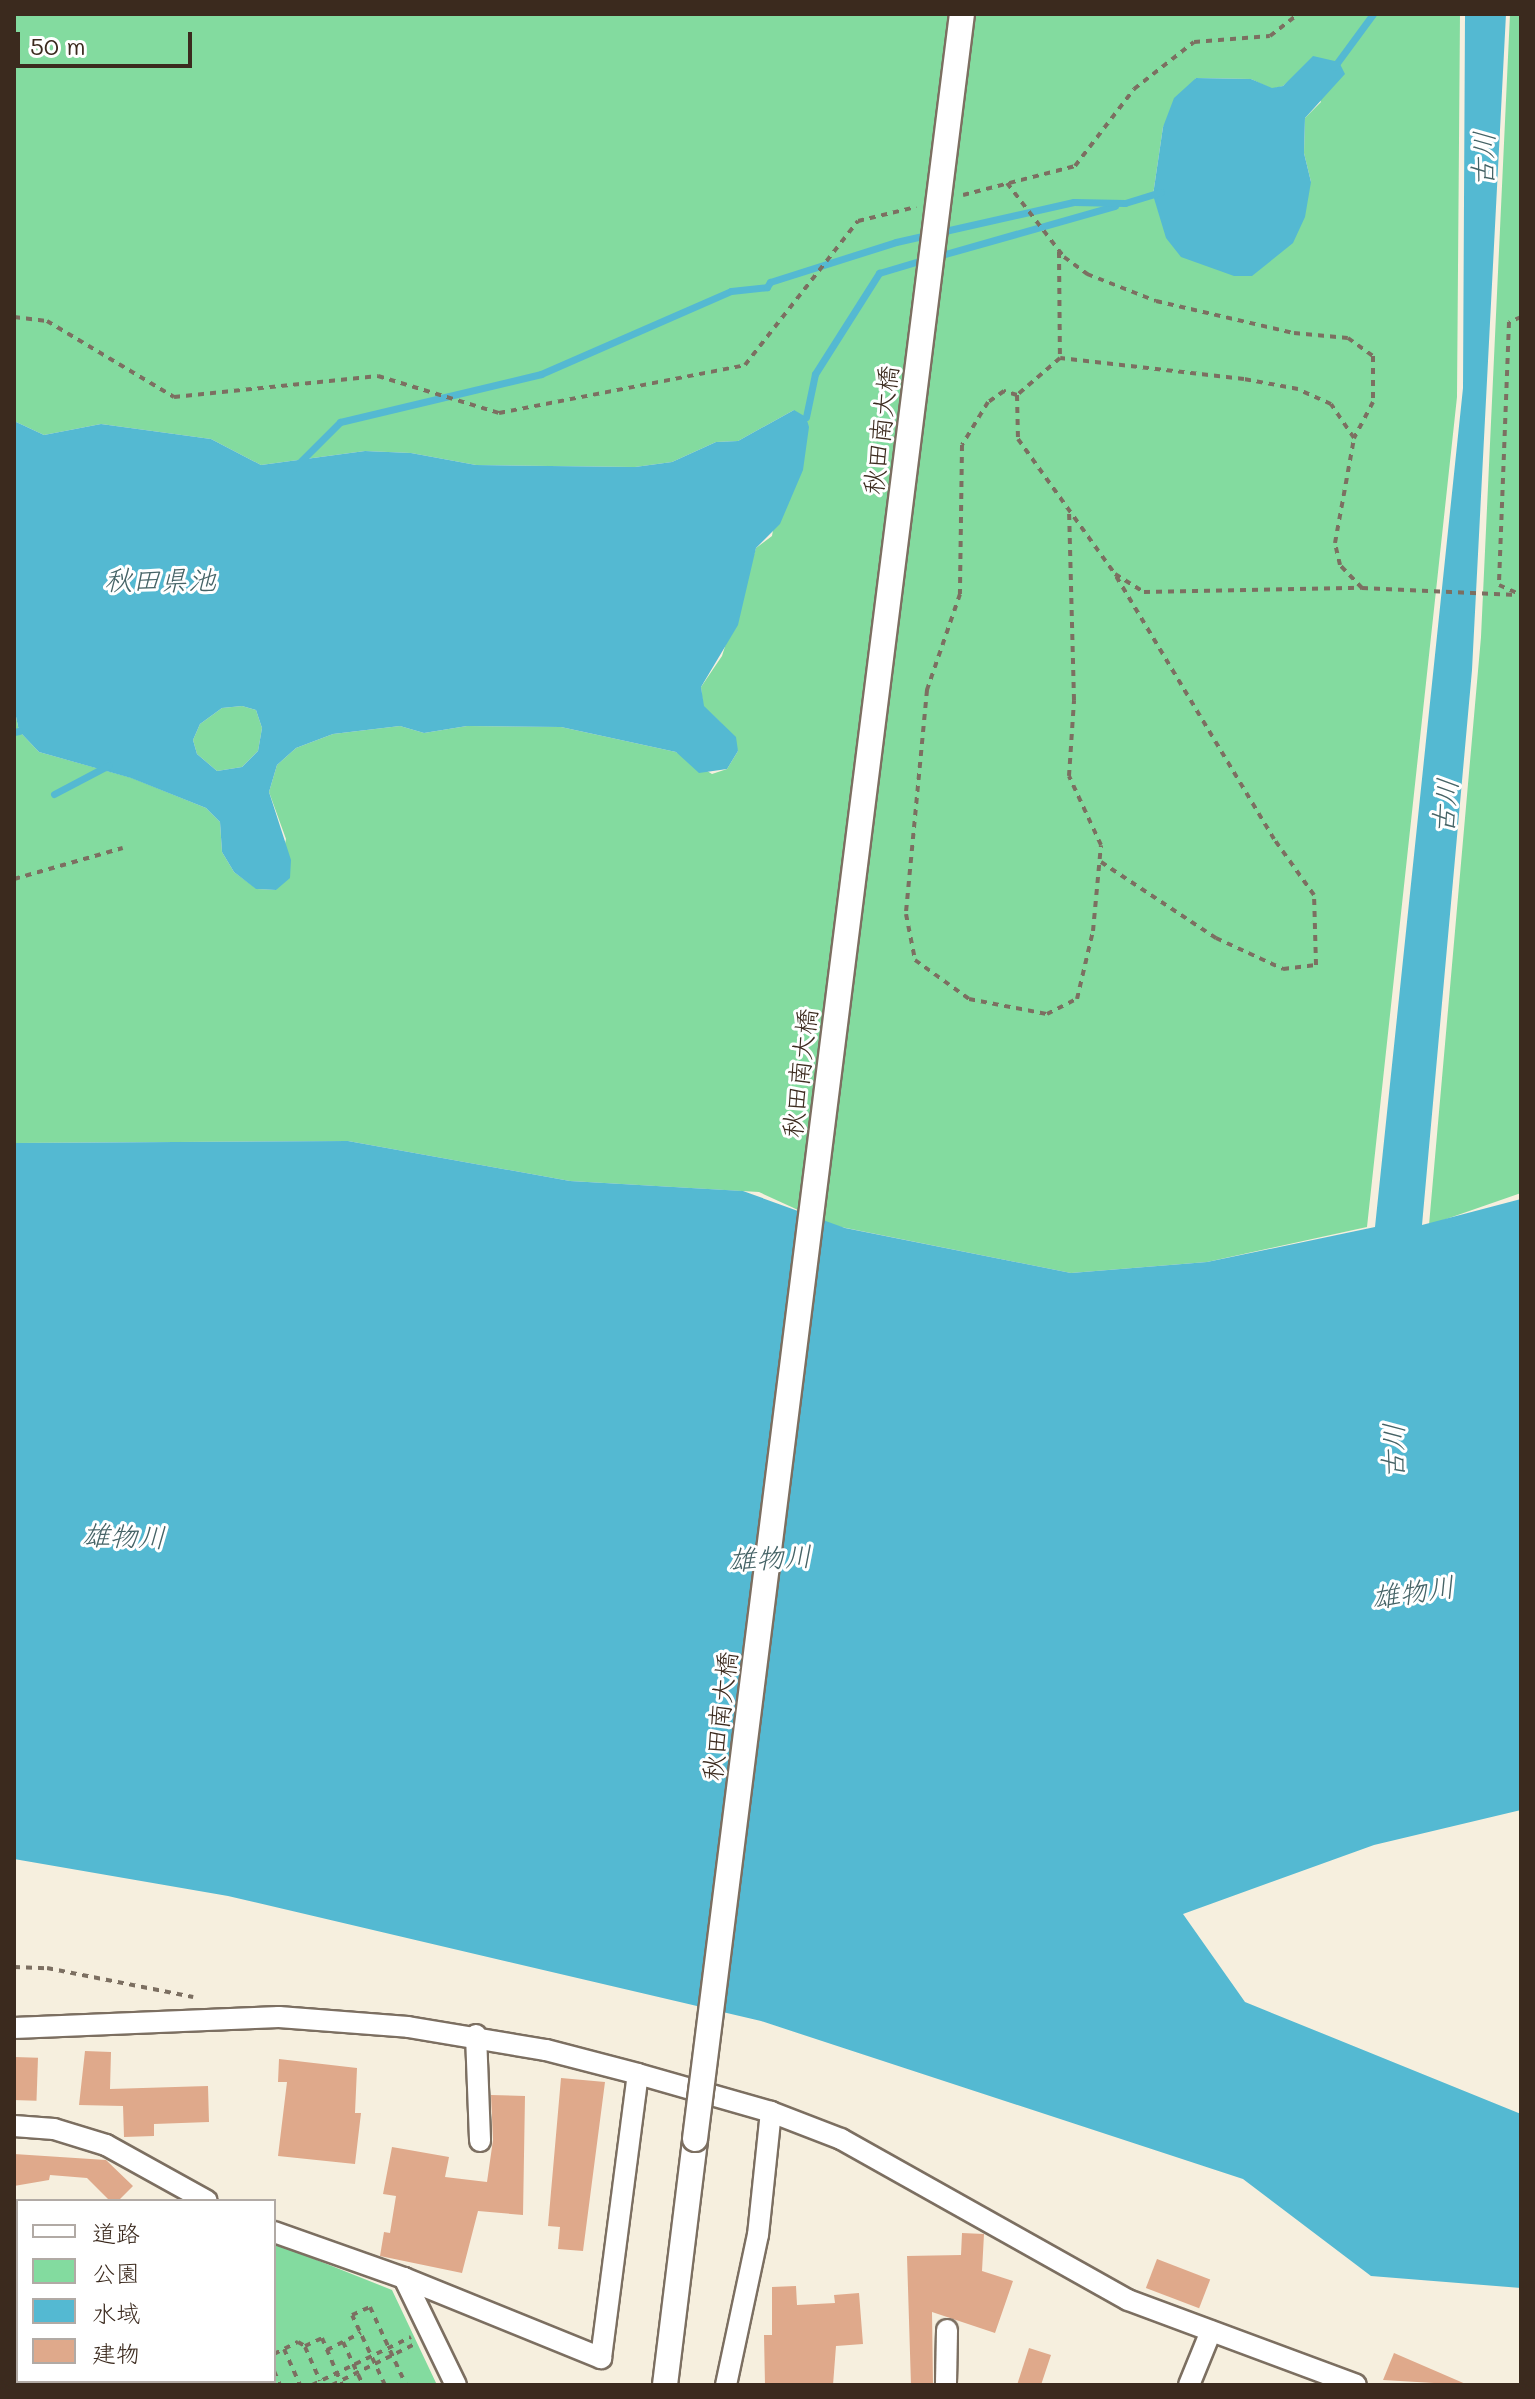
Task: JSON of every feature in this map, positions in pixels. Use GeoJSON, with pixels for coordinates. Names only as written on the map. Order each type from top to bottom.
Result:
{"type":"FeatureCollection","features":[{"type":"Feature","properties":{"kind":"street","name":"秋田南大橋"},"geometry":{"type":"LineString","coordinates":[[665,2385],[962,14]]}},
{"type":"Feature","properties":{"kind":"street"},"geometry":{"type":"LineString","coordinates":[[14,2028],[279,2017],[476,2035],[638,2074],[771,2112],[841,2139],[1128,2300],[1356,2385]]}},
{"type":"Feature","properties":{"kind":"street"},"geometry":{"type":"LineString","coordinates":[[476,2035],[480,2141]]}},
{"type":"Feature","properties":{"kind":"street"},"geometry":{"type":"LineString","coordinates":[[276,2233],[404,2278],[601,2358],[638,2074]]}},
{"type":"Feature","properties":{"kind":"street"},"geometry":{"type":"LineString","coordinates":[[726,2385],[758,2235],[771,2112]]}},
{"type":"Feature","properties":{"kind":"street"},"geometry":{"type":"LineString","coordinates":[[14,2126],[54,2129],[106,2145],[203,2199]]}},
{"type":"Feature","properties":{"kind":"street"},"geometry":{"type":"LineString","coordinates":[[404,2278],[456,2385]]}},
{"type":"Feature","properties":{"kind":"street"},"geometry":{"type":"LineString","coordinates":[[947,2330],[948,2384]]}},
{"type":"Feature","properties":{"kind":"street"},"geometry":{"type":"LineString","coordinates":[[1189,2385],[1211,2331]]}},
{"type":"Feature","properties":{"kind":"path"},"geometry":{"type":"LineString","coordinates":[[948,199],[1075,166],[1134,89],[1194,42],[1270,36],[1298,14]]}},
{"type":"Feature","properties":{"kind":"path"},"geometry":{"type":"LineString","coordinates":[[1007,183],[1059,250],[1087,274],[1156,301],[1294,333],[1348,338],[1373,356],[1373,402],[1354,438],[1335,543],[1340,565],[1362,588]]}},
{"type":"Feature","properties":{"kind":"path"},"geometry":{"type":"LineString","coordinates":[[14,317],[47,321],[174,397],[378,376],[499,413],[745,365],[858,221],[918,206]]}},
{"type":"Feature","properties":{"kind":"path"},"geometry":{"type":"LineString","coordinates":[[1059,250],[1060,358]]}},
{"type":"Feature","properties":{"kind":"path"},"geometry":{"type":"LineString","coordinates":[[1519,595],[1499,585],[1509,322],[1521,317]]}},
{"type":"Feature","properties":{"kind":"path"},"geometry":{"type":"LineString","coordinates":[[1017,395],[1060,358],[1298,389],[1331,404],[1354,438]]}},
{"type":"Feature","properties":{"kind":"path"},"geometry":{"type":"LineString","coordinates":[[1017,395],[1004,391],[988,402],[962,445],[960,594],[927,690],[906,914],[915,960],[969,999],[1047,1014],[1077,999],[1093,931],[1101,845],[1069,776],[1074,700],[1069,511]]}},
{"type":"Feature","properties":{"kind":"path"},"geometry":{"type":"LineString","coordinates":[[1017,395],[1018,439],[1115,574],[1274,839],[1314,895],[1316,965],[1283,969],[1216,938],[1100,861]]}},
{"type":"Feature","properties":{"kind":"path"},"geometry":{"type":"LineString","coordinates":[[1115,574],[1144,592],[1362,588],[1519,595]]}},
{"type":"Feature","properties":{"kind":"path"},"geometry":{"type":"LineString","coordinates":[[14,879],[123,848]]}},
{"type":"Feature","properties":{"kind":"path"},"geometry":{"type":"LineString","coordinates":[[14,1967],[47,1968],[195,1998]]}},
{"type":"Feature","properties":{"kind":"path"},"geometry":{"type":"LineString","coordinates":[[385,2385],[352,2315],[370,2307],[406,2385]]}},
{"type":"Feature","properties":{"kind":"path"},"geometry":{"type":"LineString","coordinates":[[327,2350],[361,2333]]}},
{"type":"Feature","properties":{"kind":"path"},"geometry":{"type":"LineString","coordinates":[[312,2385],[414,2335]]}},
{"type":"Feature","properties":{"kind":"path"},"geometry":{"type":"LineString","coordinates":[[305,2346],[322,2338],[341,2383]]}},
{"type":"Feature","properties":{"kind":"path"},"geometry":{"type":"LineString","coordinates":[[276,2353],[298,2342],[305,2346],[320,2381]]}},
{"type":"Feature","properties":{"kind":"path"},"geometry":{"type":"LineString","coordinates":[[343,2342],[363,2385]]}},
{"type":"Feature","properties":{"kind":"path"},"geometry":{"type":"LineString","coordinates":[[332,2385],[417,2343]]}},
{"type":"Feature","properties":{"kind":"path"},"geometry":{"type":"LineString","coordinates":[[284,2349],[300,2385]]}},
{"type":"Feature","properties":{"kind":"green space"},"geometry":{"type":"Polygon","coordinates":[[[14,14],[1460,14],[1457,397],[1367,1227],[1207,1262],[1071,1273],[831,1225],[759,1192],[570,1181],[348,1141],[14,1143],[14,707],[19,731],[39,752],[132,778],[206,808],[220,822],[222,852],[234,872],[257,889],[276,890],[286,839],[269,792],[277,765],[296,748],[333,734],[400,726],[424,733],[467,726],[561,727],[676,752],[712,774],[727,769],[738,751],[721,723],[703,706],[701,687],[722,656],[756,548],[772,536],[794,410],[738,441],[716,442],[672,462],[635,467],[476,465],[411,453],[365,451],[261,465],[211,439],[101,424],[44,435],[14,421],[14,14]],[[1304,68],[1283,86],[1272,89],[1251,79],[1196,78],[1163,127],[1153,195],[1311,182],[1304,153],[1305,118],[1321,102],[1304,68]]]}},
{"type":"Feature","properties":{"kind":"green space"},"geometry":{"type":"Polygon","coordinates":[[[1510,14],[1521,14],[1521,1193],[1429,1225],[1481,637],[1510,14]]]}},
{"type":"Feature","properties":{"kind":"green space"},"geometry":{"type":"Polygon","coordinates":[[[242,706],[256,710],[262,728],[258,751],[242,767],[217,771],[197,754],[193,740],[200,724],[222,708],[242,706]]]}},
{"type":"Feature","properties":{"kind":"green space"},"geometry":{"type":"Polygon","coordinates":[[[276,2244],[392,2290],[437,2385],[32,2385],[276,2383],[276,2244]]]}},
{"type":"Feature","properties":{"kind":"water"},"geometry":{"type":"Polygon","coordinates":[[[1465,14],[1506,14],[1472,670],[1422,1225],[1521,1199],[1521,1810],[1374,1845],[1183,1914],[1245,2002],[1521,2114],[1521,2288],[1371,2276],[1243,2179],[761,2021],[228,1896],[14,1859],[14,1143],[348,1141],[570,1181],[743,1191],[845,1228],[1071,1273],[1207,1262],[1375,1227],[1463,388],[1465,14]]]}},
{"type":"Feature","properties":{"kind":"water"},"geometry":{"type":"Polygon","coordinates":[[[1313,56],[1339,62],[1345,74],[1305,118],[1304,153],[1311,182],[1305,217],[1293,243],[1252,276],[1234,276],[1181,257],[1166,238],[1153,195],[1163,127],[1174,98],[1196,78],[1251,79],[1272,88],[1283,86],[1313,56]]]}},
{"type":"Feature","properties":{"kind":"water","name":"秋田県池"},"geometry":{"type":"Polygon","coordinates":[[[794,410],[806,417],[809,427],[803,470],[780,524],[756,548],[738,625],[701,687],[704,706],[736,737],[738,751],[727,769],[699,773],[676,752],[561,727],[467,726],[424,733],[400,726],[333,734],[296,748],[277,765],[269,792],[291,860],[290,878],[276,890],[256,889],[234,872],[222,852],[220,822],[206,808],[131,778],[39,752],[19,731],[14,707],[14,421],[44,435],[101,424],[211,439],[261,465],[365,451],[411,453],[476,465],[635,467],[672,462],[716,442],[738,441],[794,410]],[[242,706],[222,708],[200,724],[193,740],[197,754],[217,771],[242,767],[258,751],[262,728],[256,710],[242,706]]]}},
{"type":"Feature","properties":{"kind":"building"},"geometry":{"type":"Polygon","coordinates":[[[85,2051],[111,2052],[110,2089],[208,2086],[209,2122],[154,2124],[154,2136],[124,2137],[123,2106],[79,2105],[85,2051]]]}},
{"type":"Feature","properties":{"kind":"building"},"geometry":{"type":"Polygon","coordinates":[[[14,2057],[38,2058],[36,2101],[14,2100],[14,2057]]]}},
{"type":"Feature","properties":{"kind":"building"},"geometry":{"type":"Polygon","coordinates":[[[279,2059],[357,2068],[355,2113],[361,2113],[355,2164],[278,2156],[287,2082],[278,2082],[279,2059]]]}},
{"type":"Feature","properties":{"kind":"building"},"geometry":{"type":"Polygon","coordinates":[[[561,2078],[605,2082],[583,2251],[558,2249],[560,2227],[548,2226],[561,2078]]]}},
{"type":"Feature","properties":{"kind":"building"},"geometry":{"type":"Polygon","coordinates":[[[491,2095],[525,2096],[523,2215],[478,2211],[462,2273],[380,2256],[384,2232],[390,2233],[396,2196],[383,2194],[392,2147],[449,2157],[445,2177],[487,2182],[493,2140],[491,2095]]]}},
{"type":"Feature","properties":{"kind":"building"},"geometry":{"type":"Polygon","coordinates":[[[14,2154],[106,2160],[133,2186],[120,2199],[108,2199],[87,2178],[50,2175],[49,2180],[14,2186],[14,2154]]]}},
{"type":"Feature","properties":{"kind":"building"},"geometry":{"type":"Polygon","coordinates":[[[962,2233],[984,2234],[982,2271],[1013,2281],[995,2333],[932,2312],[933,2385],[911,2385],[907,2256],[961,2255],[962,2233]]]}},
{"type":"Feature","properties":{"kind":"building"},"geometry":{"type":"Polygon","coordinates":[[[1157,2259],[1210,2279],[1199,2308],[1146,2288],[1157,2259]]]}},
{"type":"Feature","properties":{"kind":"building"},"geometry":{"type":"Polygon","coordinates":[[[796,2286],[797,2305],[835,2303],[834,2295],[859,2293],[863,2344],[836,2346],[833,2385],[765,2385],[764,2335],[772,2335],[772,2287],[796,2286]]]}},
{"type":"Feature","properties":{"kind":"building"},"geometry":{"type":"Polygon","coordinates":[[[1029,2348],[1051,2355],[1041,2385],[1017,2385],[1029,2348]]]}},
{"type":"Feature","properties":{"kind":"building"},"geometry":{"type":"Polygon","coordinates":[[[1394,2353],[1468,2385],[1383,2380],[1394,2353]]]}},
{"type":"Feature","properties":{"kind":"waterway"},"geometry":{"type":"LineString","coordinates":[[1334,67],[1373,14]]}},
{"type":"Feature","properties":{"kind":"waterway"},"geometry":{"type":"LineString","coordinates":[[292,470],[340,422],[541,374],[731,291],[767,287],[770,282],[896,242],[1074,202],[1125,203],[1160,192]]}},
{"type":"Feature","properties":{"kind":"waterway"},"geometry":{"type":"LineString","coordinates":[[938,256],[1115,206]]}},
{"type":"Feature","properties":{"kind":"waterway"},"geometry":{"type":"LineString","coordinates":[[806,417],[815,374],[879,273],[926,259]]}},
{"type":"Feature","properties":{"kind":"waterway"},"geometry":{"type":"LineString","coordinates":[[14,732],[19,731]]}},
{"type":"Feature","properties":{"kind":"waterway"},"geometry":{"type":"LineString","coordinates":[[54,794],[109,765]]}},
{"type":"Feature","properties":{"kind":"water label","name":"古川"},"geometry":{"type":"Point","coordinates":[1482,159]}},
{"type":"Feature","properties":{"kind":"water label","name":"古川"},"geometry":{"type":"Point","coordinates":[1444,806]}},
{"type":"Feature","properties":{"kind":"water label","name":"古川"},"geometry":{"type":"Point","coordinates":[1392,1451]}},
{"type":"Feature","properties":{"kind":"water label","name":"雄物川"},"geometry":{"type":"Point","coordinates":[124,1535]}},
{"type":"Feature","properties":{"kind":"water label","name":"雄物川"},"geometry":{"type":"Point","coordinates":[770,1557]}},
{"type":"Feature","properties":{"kind":"water label","name":"雄物川"},"geometry":{"type":"Point","coordinates":[1413,1591]}}]}
